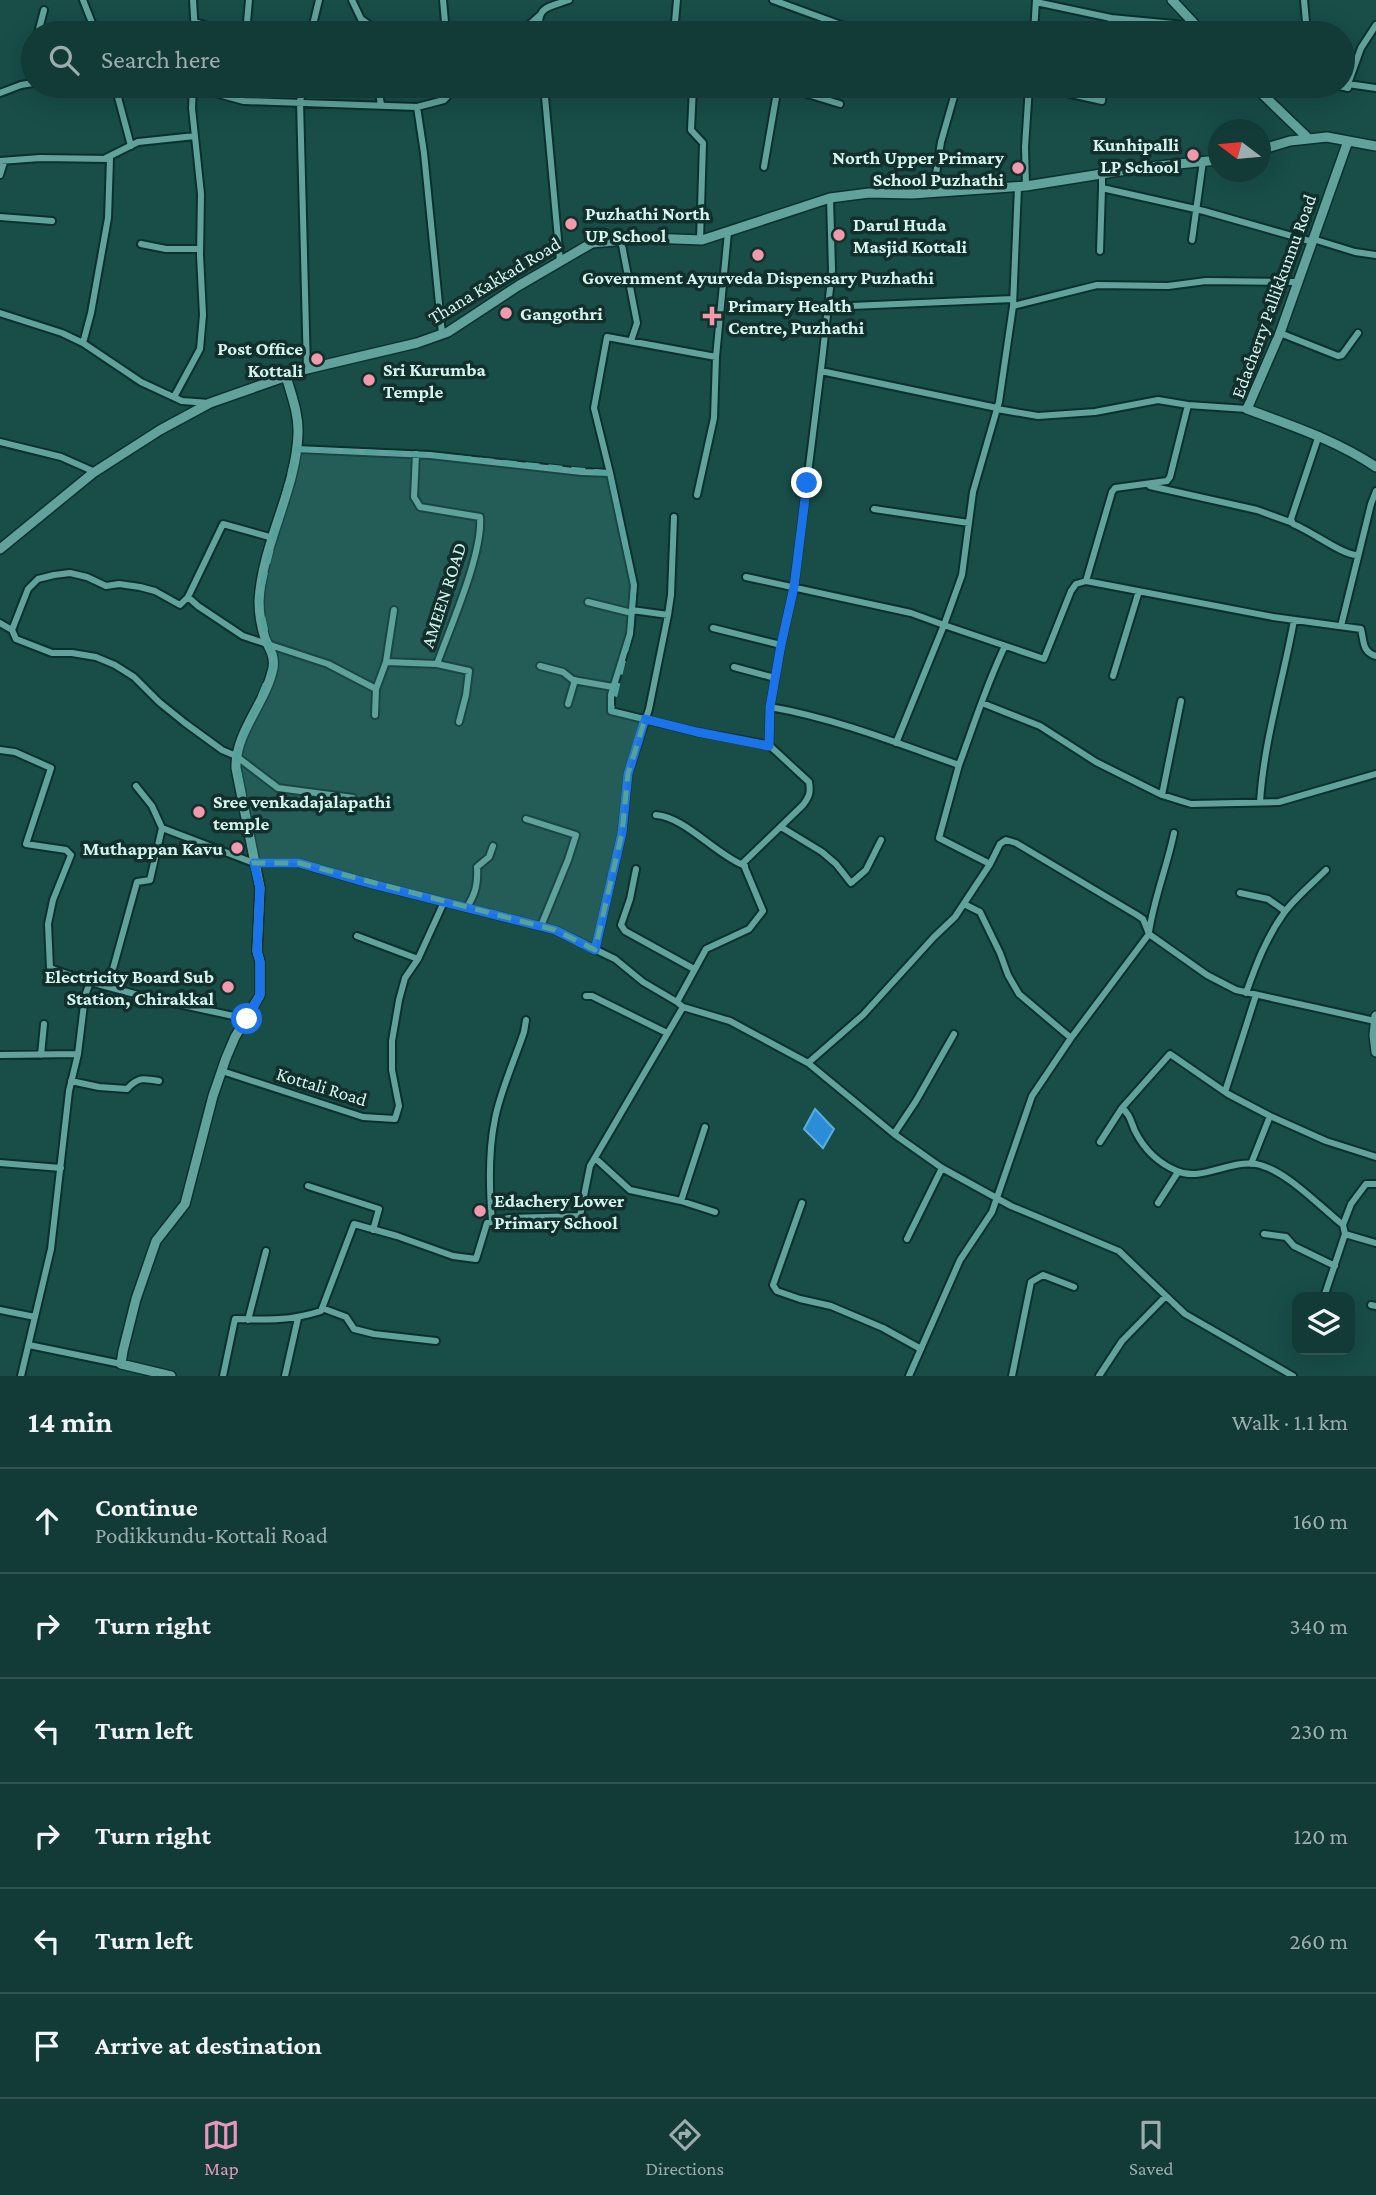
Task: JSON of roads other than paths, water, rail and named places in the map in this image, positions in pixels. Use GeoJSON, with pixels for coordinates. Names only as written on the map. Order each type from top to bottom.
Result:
{"type":"FeatureCollection","features":[{"type":"Feature","properties":{"kind":"main road"},"geometry":{"type":"LineString","coordinates":[[1172,0],[1192,21]]}},
{"type":"Feature","properties":{"kind":"main road"},"geometry":{"type":"LineString","coordinates":[[1266,98],[1309,139]]}},
{"type":"Feature","properties":{"kind":"main road"},"geometry":{"type":"LineString","coordinates":[[1271,147],[1290,141],[1327,137],[1376,146]]}},
{"type":"Feature","properties":{"kind":"main road","name":"Edacherry Pallikkunnu Road"},"geometry":{"type":"LineString","coordinates":[[1348,141],[1280,333],[1247,409],[1319,435],[1359,455],[1376,467]]}},
{"type":"Feature","properties":{"kind":"main road","name":"Thana Kakkad Road"},"geometry":{"type":"LineString","coordinates":[[1,546],[95,472],[160,430],[210,403],[307,369],[448,332],[518,286],[592,243],[649,238],[700,240],[830,198],[869,193],[933,193],[1022,187],[1139,168],[1208,161]]}},
{"type":"Feature","properties":{"kind":"main road"},"geometry":{"type":"LineString","coordinates":[[171,1376],[121,1364],[122,1350],[156,1241],[185,1204],[213,1096],[235,1037],[260,995],[260,962],[257,951],[260,888],[236,756],[274,665],[273,653],[260,619],[259,599],[294,464],[298,433],[297,417],[286,376]]}},
{"type":"Feature","properties":{"kind":"main road"},"geometry":{"type":"LineString","coordinates":[[1376,1018],[1376,1052]]}},
{"type":"Feature","properties":{"kind":"street"},"geometry":{"type":"LineString","coordinates":[[83,0],[91,21]]}},
{"type":"Feature","properties":{"kind":"street"},"geometry":{"type":"LineString","coordinates":[[193,0],[195,21]]}},
{"type":"Feature","properties":{"kind":"street"},"geometry":{"type":"LineString","coordinates":[[247,21],[249,0]]}},
{"type":"Feature","properties":{"kind":"street"},"geometry":{"type":"LineString","coordinates":[[314,21],[319,0]]}},
{"type":"Feature","properties":{"kind":"street"},"geometry":{"type":"LineString","coordinates":[[352,0],[364,21]]}},
{"type":"Feature","properties":{"kind":"street"},"geometry":{"type":"LineString","coordinates":[[443,0],[445,21]]}},
{"type":"Feature","properties":{"kind":"street"},"geometry":{"type":"LineString","coordinates":[[533,21],[543,9],[543,0]]}},
{"type":"Feature","properties":{"kind":"street"},"geometry":{"type":"LineString","coordinates":[[543,9],[569,0]]}},
{"type":"Feature","properties":{"kind":"street"},"geometry":{"type":"LineString","coordinates":[[675,21],[677,0]]}},
{"type":"Feature","properties":{"kind":"street"},"geometry":{"type":"LineString","coordinates":[[773,0],[830,21]]}},
{"type":"Feature","properties":{"kind":"street"},"geometry":{"type":"LineString","coordinates":[[1304,0],[1306,21]]}},
{"type":"Feature","properties":{"kind":"street"},"geometry":{"type":"LineString","coordinates":[[1035,21],[1036,1],[1133,21]]}},
{"type":"Feature","properties":{"kind":"street"},"geometry":{"type":"LineString","coordinates":[[41,21],[44,9]]}},
{"type":"Feature","properties":{"kind":"street"},"geometry":{"type":"LineString","coordinates":[[539,16],[539,21]]}},
{"type":"Feature","properties":{"kind":"street"},"geometry":{"type":"LineString","coordinates":[[1355,67],[1362,48],[1376,25]]}},
{"type":"Feature","properties":{"kind":"street"},"geometry":{"type":"LineString","coordinates":[[0,93],[21,85]]}},
{"type":"Feature","properties":{"kind":"street"},"geometry":{"type":"LineString","coordinates":[[1355,86],[1376,88]]}},
{"type":"Feature","properties":{"kind":"street"},"geometry":{"type":"LineString","coordinates":[[118,98],[131,146]]}},
{"type":"Feature","properties":{"kind":"street"},"geometry":{"type":"LineString","coordinates":[[174,397],[200,349],[203,315],[201,194],[192,98]]}},
{"type":"Feature","properties":{"kind":"street"},"geometry":{"type":"LineString","coordinates":[[233,98],[244,101],[417,107],[445,98]]}},
{"type":"Feature","properties":{"kind":"street"},"geometry":{"type":"LineString","coordinates":[[301,98],[307,369]]}},
{"type":"Feature","properties":{"kind":"street"},"geometry":{"type":"LineString","coordinates":[[380,98],[381,105]]}},
{"type":"Feature","properties":{"kind":"street"},"geometry":{"type":"LineString","coordinates":[[545,98],[560,261]]}},
{"type":"Feature","properties":{"kind":"street"},"geometry":{"type":"LineString","coordinates":[[692,98],[691,130],[703,143],[700,240]]}},
{"type":"Feature","properties":{"kind":"street"},"geometry":{"type":"LineString","coordinates":[[764,167],[778,98]]}},
{"type":"Feature","properties":{"kind":"street"},"geometry":{"type":"LineString","coordinates":[[820,98],[840,104]]}},
{"type":"Feature","properties":{"kind":"street"},"geometry":{"type":"LineString","coordinates":[[933,193],[942,142],[954,98]]}},
{"type":"Feature","properties":{"kind":"street"},"geometry":{"type":"LineString","coordinates":[[896,743],[962,575],[973,492],[997,409],[1013,302],[1028,98]]}},
{"type":"Feature","properties":{"kind":"street"},"geometry":{"type":"LineString","coordinates":[[417,107],[442,334]]}},
{"type":"Feature","properties":{"kind":"street"},"geometry":{"type":"LineString","coordinates":[[96,160],[111,157],[138,142],[195,136]]}},
{"type":"Feature","properties":{"kind":"street"},"geometry":{"type":"LineString","coordinates":[[0,175],[2,161],[40,158],[110,159],[108,218],[83,343]]}},
{"type":"Feature","properties":{"kind":"street"},"geometry":{"type":"LineString","coordinates":[[1192,240],[1203,161]]}},
{"type":"Feature","properties":{"kind":"street"},"geometry":{"type":"LineString","coordinates":[[1101,251],[1102,175]]}},
{"type":"Feature","properties":{"kind":"street"},"geometry":{"type":"LineString","coordinates":[[1101,188],[1197,209],[1376,255]]}},
{"type":"Feature","properties":{"kind":"street"},"geometry":{"type":"LineString","coordinates":[[769,746],[770,707],[794,587],[821,371],[832,270],[830,198]]}},
{"type":"Feature","properties":{"kind":"street"},"geometry":{"type":"LineString","coordinates":[[0,217],[52,221]]}},
{"type":"Feature","properties":{"kind":"street"},"geometry":{"type":"LineString","coordinates":[[697,495],[714,418],[716,357],[728,232]]}},
{"type":"Feature","properties":{"kind":"street"},"geometry":{"type":"LineString","coordinates":[[621,240],[637,323],[631,341]]}},
{"type":"Feature","properties":{"kind":"street"},"geometry":{"type":"LineString","coordinates":[[141,244],[166,249],[200,249]]}},
{"type":"Feature","properties":{"kind":"street"},"geometry":{"type":"LineString","coordinates":[[828,307],[1013,302],[1097,285],[1168,286],[1206,281],[1299,282]]}},
{"type":"Feature","properties":{"kind":"street"},"geometry":{"type":"LineString","coordinates":[[0,313],[62,333],[83,343],[141,382],[182,401],[210,403]]}},
{"type":"Feature","properties":{"kind":"street"},"geometry":{"type":"LineString","coordinates":[[1280,333],[1338,356],[1342,355],[1358,333]]}},
{"type":"Feature","properties":{"kind":"street"},"geometry":{"type":"LineString","coordinates":[[223,1376],[235,1319],[279,1321],[321,1311],[354,1224],[453,1256],[476,1259],[487,1223],[521,1217],[580,1216],[590,1167],[667,1033],[694,969],[706,949],[749,929],[763,911],[743,863],[803,806],[811,790],[809,782],[769,746],[697,732],[611,710],[613,687],[630,635],[634,585],[594,408],[607,337],[716,357]]}},
{"type":"Feature","properties":{"kind":"street"},"geometry":{"type":"LineString","coordinates":[[821,371],[1038,416],[1095,412],[1158,400],[1247,409]]}},
{"type":"Feature","properties":{"kind":"street"},"geometry":{"type":"LineString","coordinates":[[1086,581],[1112,492],[1115,488],[1162,483],[1170,477],[1188,405]]}},
{"type":"Feature","properties":{"kind":"street"},"geometry":{"type":"LineString","coordinates":[[1145,485],[1244,506],[1290,522],[1319,435]]}},
{"type":"Feature","properties":{"kind":"street"},"geometry":{"type":"LineString","coordinates":[[0,442],[61,457],[95,472]]}},
{"type":"Feature","properties":{"kind":"street"},"geometry":{"type":"LineString","coordinates":[[296,449],[416,454],[610,473]]}},
{"type":"Feature","properties":{"kind":"street","name":"AMEEN ROAD"},"geometry":{"type":"LineString","coordinates":[[386,662],[437,664],[469,573],[481,529],[480,517],[420,507],[414,497],[416,454]]}},
{"type":"Feature","properties":{"kind":"street"},"geometry":{"type":"LineString","coordinates":[[1341,626],[1376,491]]}},
{"type":"Feature","properties":{"kind":"street"},"geometry":{"type":"LineString","coordinates":[[874,509],[969,523]]}},
{"type":"Feature","properties":{"kind":"street"},"geometry":{"type":"LineString","coordinates":[[595,950],[622,833],[628,774],[645,719],[668,615],[674,517]]}},
{"type":"Feature","properties":{"kind":"street"},"geometry":{"type":"LineString","coordinates":[[1291,519],[1293,524],[1309,530],[1353,556],[1358,555]]}},
{"type":"Feature","properties":{"kind":"street"},"geometry":{"type":"LineString","coordinates":[[1366,523],[1376,528]]}},
{"type":"Feature","properties":{"kind":"street"},"geometry":{"type":"LineString","coordinates":[[12,630],[28,589],[38,579],[70,573],[106,586],[119,584],[155,591],[180,605],[188,597],[223,524],[273,538]]}},
{"type":"Feature","properties":{"kind":"street"},"geometry":{"type":"LineString","coordinates":[[746,577],[911,613],[1044,659],[1071,591],[1076,584],[1086,581],[1294,620],[1361,628],[1364,648],[1376,656]]}},
{"type":"Feature","properties":{"kind":"street"},"geometry":{"type":"LineString","coordinates":[[1113,676],[1139,591]]}},
{"type":"Feature","properties":{"kind":"street"},"geometry":{"type":"LineString","coordinates":[[188,597],[243,636],[328,664],[376,689]]}},
{"type":"Feature","properties":{"kind":"street"},"geometry":{"type":"LineString","coordinates":[[588,602],[632,612],[668,615]]}},
{"type":"Feature","properties":{"kind":"street"},"geometry":{"type":"LineString","coordinates":[[375,715],[376,689],[386,662],[394,610]]}},
{"type":"Feature","properties":{"kind":"street"},"geometry":{"type":"LineString","coordinates":[[1260,802],[1268,737],[1294,620]]}},
{"type":"Feature","properties":{"kind":"street"},"geometry":{"type":"LineString","coordinates":[[0,624],[12,630],[16,639],[52,653],[96,657],[115,665],[134,677],[159,702],[186,723],[278,788],[353,797]]}},
{"type":"Feature","properties":{"kind":"street"},"geometry":{"type":"LineString","coordinates":[[713,628],[781,645]]}},
{"type":"Feature","properties":{"kind":"street"},"geometry":{"type":"LineString","coordinates":[[990,864],[939,838],[958,765],[984,692],[1005,646]]}},
{"type":"Feature","properties":{"kind":"street"},"geometry":{"type":"LineString","coordinates":[[437,664],[469,671],[459,722]]}},
{"type":"Feature","properties":{"kind":"street"},"geometry":{"type":"LineString","coordinates":[[540,666],[575,680],[613,687]]}},
{"type":"Feature","properties":{"kind":"street"},"geometry":{"type":"LineString","coordinates":[[734,667],[775,678]]}},
{"type":"Feature","properties":{"kind":"street"},"geometry":{"type":"LineString","coordinates":[[568,704],[575,680]]}},
{"type":"Feature","properties":{"kind":"street"},"geometry":{"type":"LineString","coordinates":[[1162,795],[1181,701]]}},
{"type":"Feature","properties":{"kind":"street"},"geometry":{"type":"LineString","coordinates":[[982,703],[1040,726],[1096,762],[1162,795],[1191,804],[1279,802],[1376,774]]}},
{"type":"Feature","properties":{"kind":"street"},"geometry":{"type":"LineString","coordinates":[[770,707],[794,711],[958,765]]}},
{"type":"Feature","properties":{"kind":"street"},"geometry":{"type":"LineString","coordinates":[[0,750],[15,751],[51,768],[26,844],[66,850],[71,855],[53,900],[48,924],[50,968],[146,997],[247,1019]]}},
{"type":"Feature","properties":{"kind":"street"},"geometry":{"type":"LineString","coordinates":[[108,987],[137,882],[150,880],[162,828],[152,806],[136,786]]}},
{"type":"Feature","properties":{"kind":"street"},"geometry":{"type":"LineString","coordinates":[[656,816],[687,827],[703,841],[745,866]]}},
{"type":"Feature","properties":{"kind":"street"},"geometry":{"type":"LineString","coordinates":[[526,819],[576,835],[541,926]]}},
{"type":"Feature","properties":{"kind":"street"},"geometry":{"type":"LineString","coordinates":[[781,827],[829,858],[850,883],[866,870],[881,840]]}},
{"type":"Feature","properties":{"kind":"street"},"geometry":{"type":"LineString","coordinates":[[162,828],[254,863],[299,863],[555,930],[615,959],[643,982],[680,1005],[730,1021],[808,1063],[894,1134],[942,1168],[1011,1206],[1119,1251],[1185,1314],[1278,1372],[1293,1376]]}},
{"type":"Feature","properties":{"kind":"street"},"geometry":{"type":"LineString","coordinates":[[909,1376],[960,1260],[992,1212],[1032,1096],[1071,1038],[1149,934],[1153,905],[1174,833]]}},
{"type":"Feature","properties":{"kind":"street"},"geometry":{"type":"LineString","coordinates":[[808,1063],[863,1015],[955,917],[1000,844],[1006,840],[1016,843],[1137,915],[1143,919],[1149,934],[1207,975],[1236,990],[1376,1018]]}},
{"type":"Feature","properties":{"kind":"street"},"geometry":{"type":"LineString","coordinates":[[467,907],[478,883],[477,867],[489,857],[493,846]]}},
{"type":"Feature","properties":{"kind":"street"},"geometry":{"type":"LineString","coordinates":[[636,869],[621,925],[625,931],[694,969]]}},
{"type":"Feature","properties":{"kind":"street"},"geometry":{"type":"LineString","coordinates":[[1246,993],[1261,953],[1285,911],[1326,870]]}},
{"type":"Feature","properties":{"kind":"street"},"geometry":{"type":"LineString","coordinates":[[1240,893],[1268,899],[1285,911]]}},
{"type":"Feature","properties":{"kind":"street","name":"Kottali Road"},"geometry":{"type":"LineString","coordinates":[[222,1071],[363,1117],[395,1119],[399,1106],[392,1070],[392,1041],[399,1000],[405,978],[418,959],[444,902]]}},
{"type":"Feature","properties":{"kind":"street"},"geometry":{"type":"LineString","coordinates":[[964,904],[980,912],[1019,994],[1071,1038]]}},
{"type":"Feature","properties":{"kind":"street"},"geometry":{"type":"LineString","coordinates":[[357,936],[418,959]]}},
{"type":"Feature","properties":{"kind":"street"},"geometry":{"type":"LineString","coordinates":[[21,1376],[51,1250],[72,1081],[85,996],[90,982]]}},
{"type":"Feature","properties":{"kind":"street"},"geometry":{"type":"LineString","coordinates":[[1225,1092],[1256,995]]}},
{"type":"Feature","properties":{"kind":"street"},"geometry":{"type":"LineString","coordinates":[[586,996],[592,996],[667,1033]]}},
{"type":"Feature","properties":{"kind":"street"},"geometry":{"type":"LineString","coordinates":[[492,1222],[489,1162],[495,1119],[526,1020]]}},
{"type":"Feature","properties":{"kind":"street"},"geometry":{"type":"LineString","coordinates":[[41,1055],[44,1024]]}},
{"type":"Feature","properties":{"kind":"street"},"geometry":{"type":"LineString","coordinates":[[894,1134],[954,1034]]}},
{"type":"Feature","properties":{"kind":"street"},"geometry":{"type":"LineString","coordinates":[[1100,1142],[1122,1108],[1170,1054],[1225,1092],[1270,1116],[1326,1141],[1376,1157]]}},
{"type":"Feature","properties":{"kind":"street"},"geometry":{"type":"LineString","coordinates":[[0,1055],[78,1055]]}},
{"type":"Feature","properties":{"kind":"street"},"geometry":{"type":"LineString","coordinates":[[72,1081],[127,1089],[136,1079],[159,1081]]}},
{"type":"Feature","properties":{"kind":"street"},"geometry":{"type":"LineString","coordinates":[[1122,1108],[1128,1113],[1148,1152],[1178,1172],[1191,1175],[1220,1168],[1258,1164],[1307,1193],[1343,1225]]}},
{"type":"Feature","properties":{"kind":"street"},"geometry":{"type":"LineString","coordinates":[[1251,1164],[1270,1116]]}},
{"type":"Feature","properties":{"kind":"street"},"geometry":{"type":"LineString","coordinates":[[681,1201],[705,1127]]}},
{"type":"Feature","properties":{"kind":"street"},"geometry":{"type":"LineString","coordinates":[[595,1158],[630,1190],[681,1201],[715,1212]]}},
{"type":"Feature","properties":{"kind":"street"},"geometry":{"type":"LineString","coordinates":[[0,1163],[61,1168]]}},
{"type":"Feature","properties":{"kind":"street"},"geometry":{"type":"LineString","coordinates":[[907,1239],[942,1168]]}},
{"type":"Feature","properties":{"kind":"street"},"geometry":{"type":"LineString","coordinates":[[1158,1203],[1178,1172]]}},
{"type":"Feature","properties":{"kind":"street"},"geometry":{"type":"LineString","coordinates":[[1326,1292],[1345,1234],[1343,1225],[1351,1205],[1366,1184],[1376,1184]]}},
{"type":"Feature","properties":{"kind":"street"},"geometry":{"type":"LineString","coordinates":[[308,1186],[379,1209],[373,1230]]}},
{"type":"Feature","properties":{"kind":"street"},"geometry":{"type":"LineString","coordinates":[[802,1203],[773,1285],[777,1292],[831,1306],[883,1328],[920,1349]]}},
{"type":"Feature","properties":{"kind":"street"},"geometry":{"type":"LineString","coordinates":[[1264,1234],[1286,1237],[1294,1246],[1335,1266]]}},
{"type":"Feature","properties":{"kind":"street"},"geometry":{"type":"LineString","coordinates":[[1345,1234],[1376,1243]]}},
{"type":"Feature","properties":{"kind":"street"},"geometry":{"type":"LineString","coordinates":[[248,1320],[266,1251]]}},
{"type":"Feature","properties":{"kind":"street"},"geometry":{"type":"LineString","coordinates":[[1012,1376],[1031,1282],[1043,1275],[1074,1287]]}},
{"type":"Feature","properties":{"kind":"street"},"geometry":{"type":"LineString","coordinates":[[1100,1376],[1122,1340],[1166,1296]]}},
{"type":"Feature","properties":{"kind":"street"},"geometry":{"type":"LineString","coordinates":[[322,1308],[346,1317],[354,1329],[374,1334],[436,1340]]}},
{"type":"Feature","properties":{"kind":"street"},"geometry":{"type":"LineString","coordinates":[[0,1310],[35,1317]]}},
{"type":"Feature","properties":{"kind":"street"},"geometry":{"type":"LineString","coordinates":[[285,1376],[298,1318]]}},
{"type":"Feature","properties":{"kind":"street"},"geometry":{"type":"LineString","coordinates":[[29,1345],[121,1364]]}},
{"type":"Feature","properties":{"kind":"water"},"geometry":{"type":"Polygon","coordinates":[[[815,1109],[834,1129],[823,1148],[804,1129],[815,1109]]]}},
{"type":"Feature","properties":{"kind":"place","name":"Kunhipalli LP School"},"geometry":{"type":"Point","coordinates":[1193,155]}},
{"type":"Feature","properties":{"kind":"place","name":"North Upper Primary School Puzhathi"},"geometry":{"type":"Point","coordinates":[1018,168]}},
{"type":"Feature","properties":{"kind":"place","name":"Puzhathi North UP School"},"geometry":{"type":"Point","coordinates":[571,224]}},
{"type":"Feature","properties":{"kind":"place","name":"Darul Huda Masjid Kottali"},"geometry":{"type":"Point","coordinates":[839,235]}},
{"type":"Feature","properties":{"kind":"place","name":"Government Ayurveda Dispensary Puzhathi"},"geometry":{"type":"Point","coordinates":[758,255]}},
{"type":"Feature","properties":{"kind":"place","name":"Gangothri"},"geometry":{"type":"Point","coordinates":[506,313]}},
{"type":"Feature","properties":{"kind":"place","name":"Primary Health Centre, Puzhathi"},"geometry":{"type":"Point","coordinates":[712,316]}},
{"type":"Feature","properties":{"kind":"place","name":"Post Office Kottali"},"geometry":{"type":"Point","coordinates":[317,359]}},
{"type":"Feature","properties":{"kind":"place","name":"Sri Kurumba Temple"},"geometry":{"type":"Point","coordinates":[369,380]}},
{"type":"Feature","properties":{"kind":"place","name":"Sree venkadajalapathi temple"},"geometry":{"type":"Point","coordinates":[199,812]}},
{"type":"Feature","properties":{"kind":"place","name":"Muthappan Kavu"},"geometry":{"type":"Point","coordinates":[237,848]}},
{"type":"Feature","properties":{"kind":"place","name":"Electricity Board Sub Station, Chirakkal"},"geometry":{"type":"Point","coordinates":[228,987]}},
{"type":"Feature","properties":{"kind":"place","name":"Edachery Lower Primary School"},"geometry":{"type":"Point","coordinates":[480,1211]}}]}
